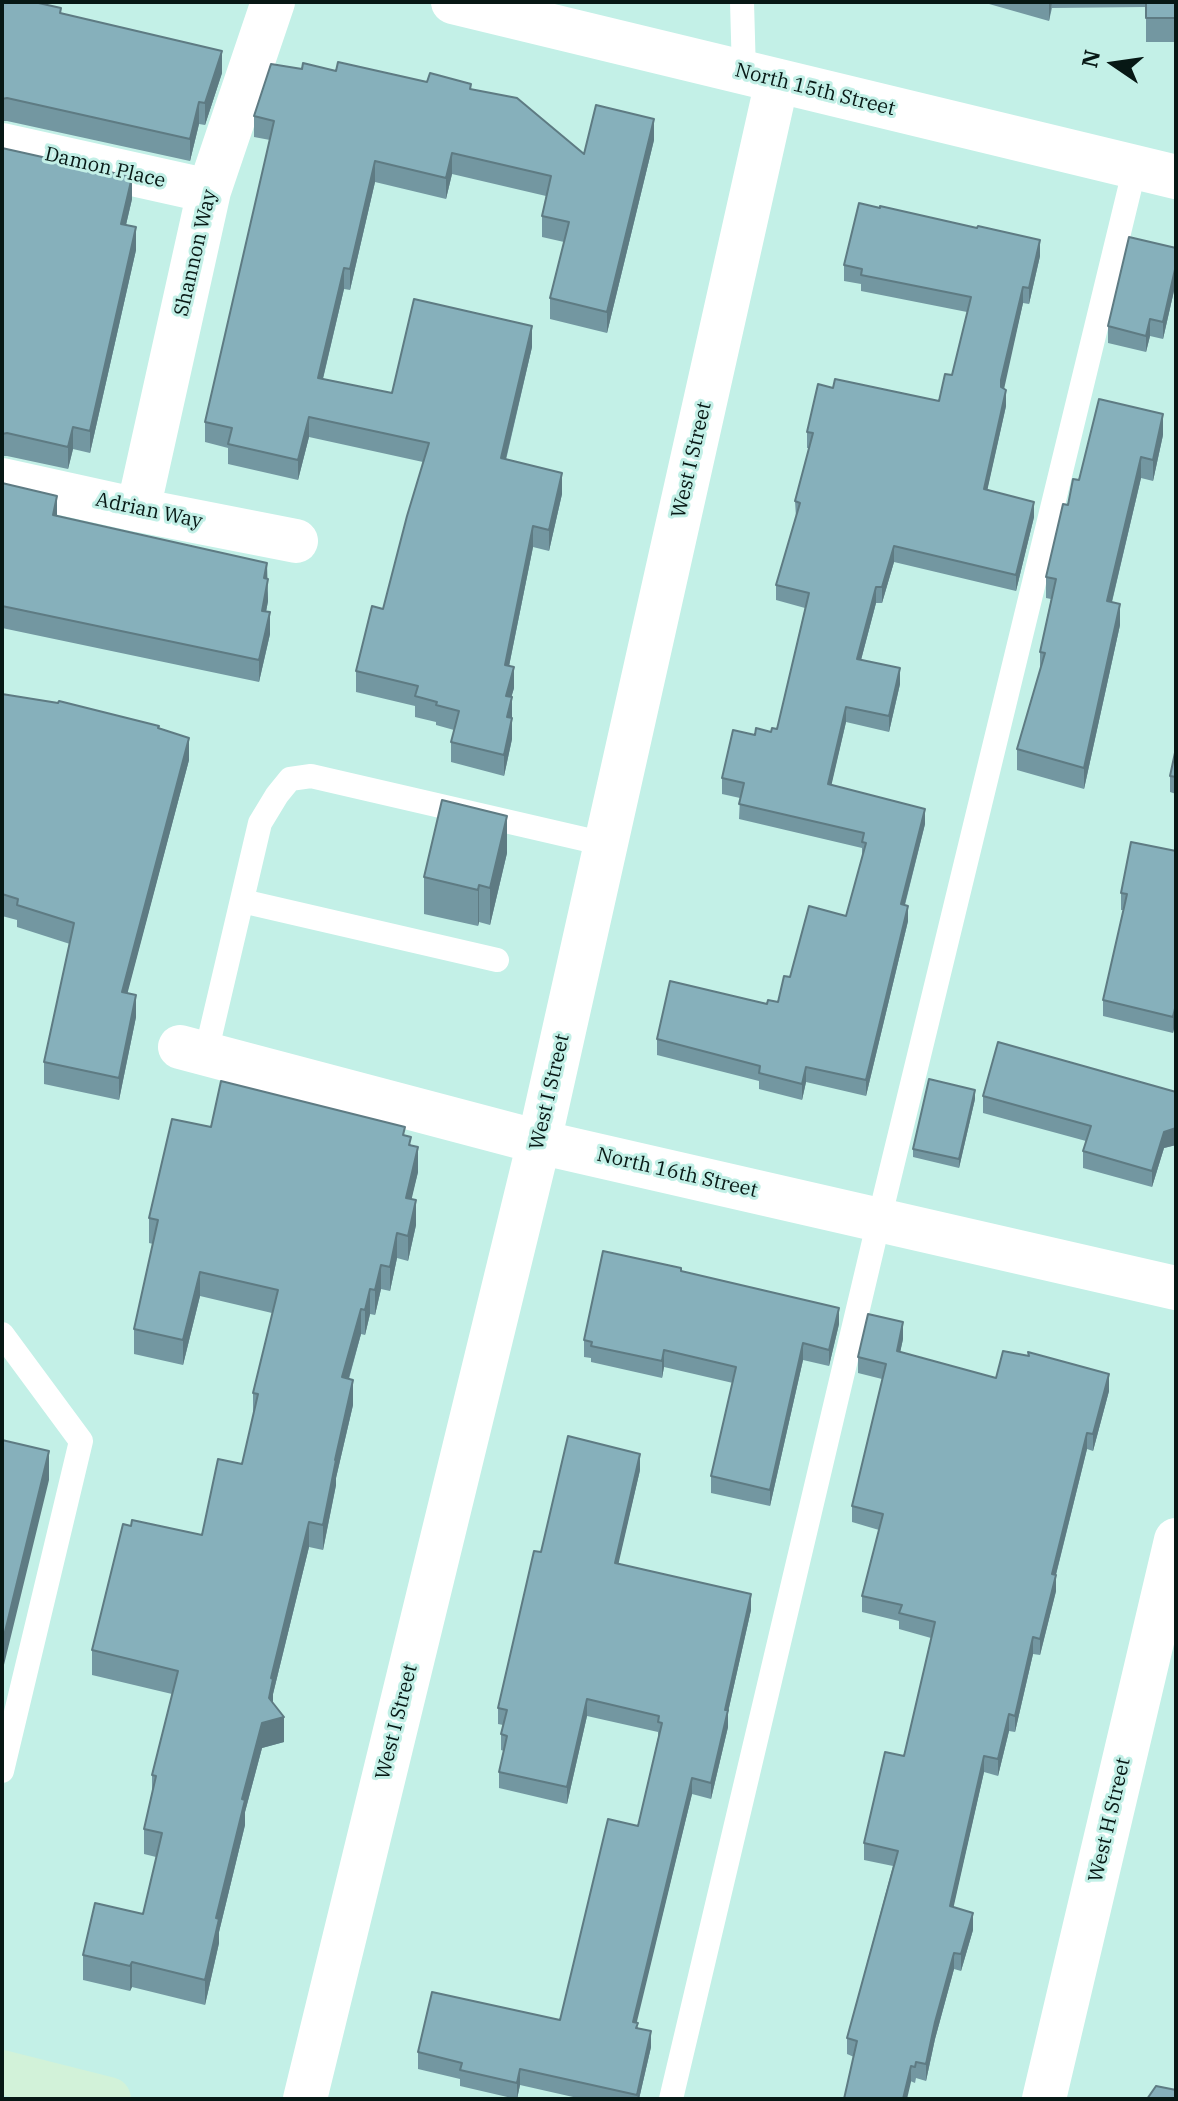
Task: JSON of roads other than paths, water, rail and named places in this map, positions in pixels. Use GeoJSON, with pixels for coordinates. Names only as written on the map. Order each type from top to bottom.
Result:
{"type":"FeatureCollection","features":[{"type":"Feature","properties":{"kind":"main road"},"geometry":{"type":"LineString","coordinates":[[2,2072],[88,2097]]}},
{"type":"Feature","properties":{"kind":"street","name":"Shannon Way"},"geometry":{"type":"LineString","coordinates":[[138,510],[209,191],[273,2]]}},
{"type":"Feature","properties":{"kind":"street","name":"North 15th Street"},"geometry":{"type":"LineString","coordinates":[[453,2],[1156,172]]}},
{"type":"Feature","properties":{"kind":"street","name":"West I Street"},"geometry":{"type":"LineString","coordinates":[[305,2099],[539,1142],[605,844],[761,77]]}},
{"type":"Feature","properties":{"kind":"street","name":"Damon Place"},"geometry":{"type":"LineString","coordinates":[[2,145],[209,191]]}},
{"type":"Feature","properties":{"kind":"street","name":"Adrian Way"},"geometry":{"type":"LineString","coordinates":[[2,480],[296,541]]}},
{"type":"Feature","properties":{"kind":"street","name":"North 16th Street"},"geometry":{"type":"LineString","coordinates":[[193,1050],[539,1142],[1176,1288]]}},
{"type":"Feature","properties":{"kind":"street","name":"West H Street"},"geometry":{"type":"LineString","coordinates":[[1044,2099],[1176,1540]]}},
{"type":"Feature","properties":{"kind":"lane"},"geometry":{"type":"LineString","coordinates":[[742,2],[761,77]]}},
{"type":"Feature","properties":{"kind":"lane"},"geometry":{"type":"LineString","coordinates":[[671,2099],[879,1220],[1156,172]]}},
{"type":"Feature","properties":{"kind":"lane"},"geometry":{"type":"LineString","coordinates":[[193,1050],[242,901],[260,823],[290,779],[311,776],[605,844]]}},
{"type":"Feature","properties":{"kind":"lane"},"geometry":{"type":"LineString","coordinates":[[242,901],[497,960]]}},
{"type":"Feature","properties":{"kind":"lane"},"geometry":{"type":"LineString","coordinates":[[2,1334],[81,1441],[2,1771]]}}]}
